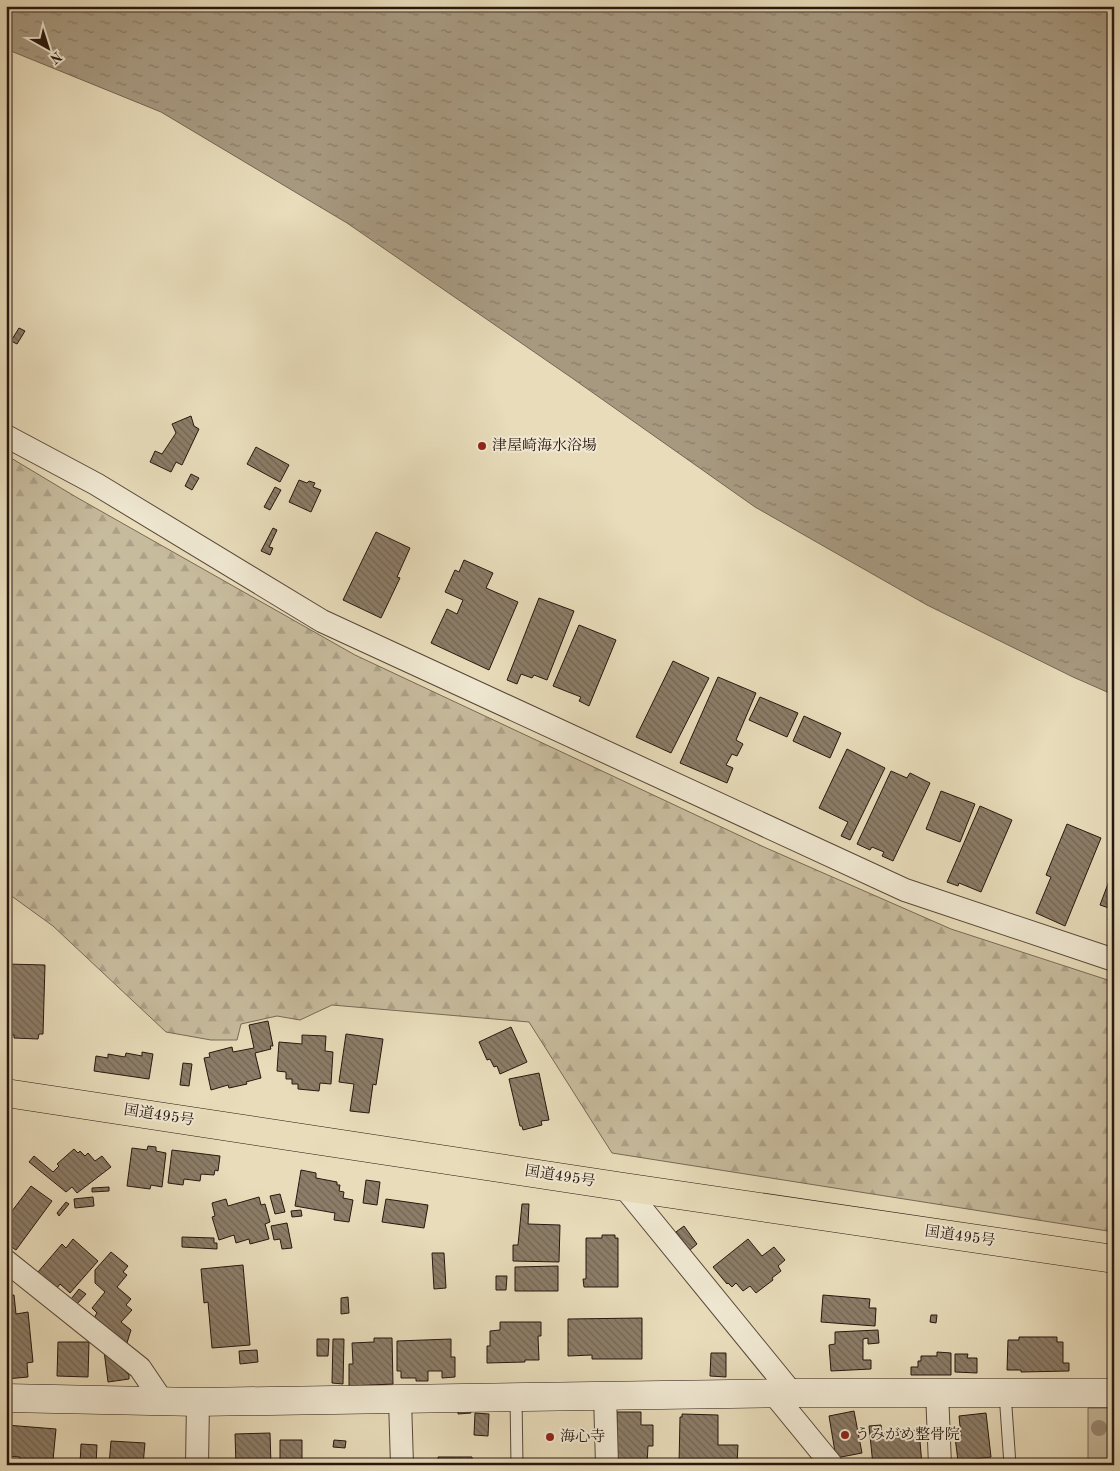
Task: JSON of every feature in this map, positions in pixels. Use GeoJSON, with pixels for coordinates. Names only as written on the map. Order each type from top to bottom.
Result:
{"type":"FeatureCollection","features":[{"type":"Feature","properties":{"kind":"highway","name":"国道495号"},"geometry":{"type":"LineString","coordinates":[[6,1093],[1114,1260]]}},
{"type":"Feature","properties":{"kind":"street"},"geometry":{"type":"LineString","coordinates":[[6,436],[96,484],[322,621],[905,890],[1114,960]]}},
{"type":"Feature","properties":{"kind":"street"},"geometry":{"type":"LineString","coordinates":[[624,1187],[782,1393],[832,1465]]}},
{"type":"Feature","properties":{"kind":"street"},"geometry":{"type":"LineString","coordinates":[[6,1261],[140,1368],[163,1402]]}},
{"type":"Feature","properties":{"kind":"street"},"geometry":{"type":"LineString","coordinates":[[937,1392],[940,1465]]}},
{"type":"Feature","properties":{"kind":"street"},"geometry":{"type":"LineString","coordinates":[[6,1398],[198,1402],[782,1393],[1114,1393]]}},
{"type":"Feature","properties":{"kind":"street"},"geometry":{"type":"LineString","coordinates":[[605,1395],[608,1465]]}},
{"type":"Feature","properties":{"kind":"street"},"geometry":{"type":"LineString","coordinates":[[400,1400],[402,1465]]}},
{"type":"Feature","properties":{"kind":"street"},"geometry":{"type":"LineString","coordinates":[[197,1465],[198,1402]]}},
{"type":"Feature","properties":{"kind":"lane"},"geometry":{"type":"LineString","coordinates":[[1005,1393],[1010,1465]]}},
{"type":"Feature","properties":{"kind":"lane"},"geometry":{"type":"LineString","coordinates":[[516,1397],[517,1465]]}},
{"type":"Feature","properties":{"kind":"green space"},"geometry":{"type":"Polygon","coordinates":[[[6,455],[76,497],[355,655],[764,847],[951,929],[1114,982],[1114,1232],[612,1153],[529,1022],[332,1005],[300,1020],[277,1016],[241,1024],[237,1040],[211,1040],[166,1032],[53,926],[6,892],[6,455]]]}},
{"type":"Feature","properties":{"kind":"green space"},"geometry":{"type":"Polygon","coordinates":[[[1088,1408],[1114,1408],[1114,1465],[1088,1465],[1088,1408]]]}},
{"type":"Feature","properties":{"kind":"water"},"geometry":{"type":"Polygon","coordinates":[[[6,6],[1114,6],[1114,695],[1073,677],[927,605],[755,507],[347,223],[161,112],[6,49],[6,6]]]}},
{"type":"Feature","properties":{"kind":"building"},"geometry":{"type":"Polygon","coordinates":[[[19,328],[25,331],[17,344],[11,341],[19,328]]]}},
{"type":"Feature","properties":{"kind":"building"},"geometry":{"type":"Polygon","coordinates":[[[191,416],[194,426],[199,429],[182,465],[176,462],[171,472],[150,462],[155,451],[162,454],[176,433],[172,424],[191,416]]]}},
{"type":"Feature","properties":{"kind":"building"},"geometry":{"type":"Polygon","coordinates":[[[256,447],[289,465],[280,482],[247,464],[256,447]]]}},
{"type":"Feature","properties":{"kind":"building"},"geometry":{"type":"Polygon","coordinates":[[[191,474],[199,478],[192,490],[185,486],[191,474]]]}},
{"type":"Feature","properties":{"kind":"building"},"geometry":{"type":"Polygon","coordinates":[[[299,480],[315,483],[313,487],[321,490],[311,512],[289,502],[299,480]]]}},
{"type":"Feature","properties":{"kind":"building"},"geometry":{"type":"Polygon","coordinates":[[[275,487],[281,490],[270,510],[264,507],[275,487]]]}},
{"type":"Feature","properties":{"kind":"building"},"geometry":{"type":"Polygon","coordinates":[[[273,528],[277,530],[269,547],[273,548],[270,555],[261,551],[273,528]]]}},
{"type":"Feature","properties":{"kind":"building"},"geometry":{"type":"Polygon","coordinates":[[[376,532],[410,548],[397,577],[400,578],[381,618],[343,600],[376,532]]]}},
{"type":"Feature","properties":{"kind":"building"},"geometry":{"type":"Polygon","coordinates":[[[464,560],[493,573],[486,588],[518,602],[489,670],[431,643],[447,609],[457,614],[463,600],[445,592],[455,570],[459,572],[464,560]]]}},
{"type":"Feature","properties":{"kind":"building"},"geometry":{"type":"Polygon","coordinates":[[[539,598],[574,611],[547,680],[534,675],[532,678],[521,674],[517,684],[507,680],[539,598]]]}},
{"type":"Feature","properties":{"kind":"building"},"geometry":{"type":"Polygon","coordinates":[[[579,625],[616,640],[589,706],[579,701],[581,697],[553,686],[579,625]]]}},
{"type":"Feature","properties":{"kind":"building"},"geometry":{"type":"Polygon","coordinates":[[[673,661],[709,678],[671,753],[636,737],[673,661]]]}},
{"type":"Feature","properties":{"kind":"building"},"geometry":{"type":"Polygon","coordinates":[[[718,677],[756,693],[736,740],[743,744],[737,756],[732,754],[726,765],[733,768],[727,783],[680,763],[718,677]]]}},
{"type":"Feature","properties":{"kind":"building"},"geometry":{"type":"Polygon","coordinates":[[[760,697],[798,713],[787,737],[749,720],[760,697]]]}},
{"type":"Feature","properties":{"kind":"building"},"geometry":{"type":"Polygon","coordinates":[[[804,716],[841,733],[830,758],[793,741],[804,716]]]}},
{"type":"Feature","properties":{"kind":"building"},"geometry":{"type":"Polygon","coordinates":[[[847,749],[885,768],[850,840],[841,836],[848,822],[819,808],[847,749]]]}},
{"type":"Feature","properties":{"kind":"building"},"geometry":{"type":"Polygon","coordinates":[[[891,771],[907,778],[910,773],[930,783],[893,861],[882,856],[884,852],[872,847],[870,850],[857,844],[891,771]]]}},
{"type":"Feature","properties":{"kind":"building"},"geometry":{"type":"Polygon","coordinates":[[[941,791],[975,804],[960,842],[926,829],[941,791]]]}},
{"type":"Feature","properties":{"kind":"building"},"geometry":{"type":"Polygon","coordinates":[[[980,806],[1012,820],[981,892],[959,883],[958,886],[947,882],[980,806]]]}},
{"type":"Feature","properties":{"kind":"building"},"geometry":{"type":"Polygon","coordinates":[[[1067,824],[1101,838],[1065,926],[1036,913],[1051,877],[1046,875],[1067,824]]]}},
{"type":"Feature","properties":{"kind":"building"},"geometry":{"type":"Polygon","coordinates":[[[1114,868],[1114,922],[1108,920],[1112,909],[1100,905],[1114,868]]]}},
{"type":"Feature","properties":{"kind":"building"},"geometry":{"type":"Polygon","coordinates":[[[6,964],[45,965],[43,1034],[39,1034],[38,1039],[14,1038],[14,1035],[11,1035],[12,1009],[6,1009],[6,964]]]}},
{"type":"Feature","properties":{"kind":"building"},"geometry":{"type":"Polygon","coordinates":[[[268,1021],[273,1046],[270,1046],[271,1049],[255,1053],[261,1078],[246,1082],[247,1084],[229,1088],[228,1085],[211,1090],[204,1058],[210,1057],[209,1053],[232,1047],[233,1052],[254,1048],[249,1025],[268,1021]]]}},
{"type":"Feature","properties":{"kind":"building"},"geometry":{"type":"Polygon","coordinates":[[[511,1027],[527,1062],[500,1074],[497,1066],[494,1067],[490,1059],[487,1060],[479,1042],[511,1027]]]}},
{"type":"Feature","properties":{"kind":"building"},"geometry":{"type":"Polygon","coordinates":[[[346,1034],[383,1039],[376,1085],[373,1084],[369,1113],[350,1111],[354,1084],[339,1082],[346,1034]]]}},
{"type":"Feature","properties":{"kind":"building"},"geometry":{"type":"Polygon","coordinates":[[[302,1035],[326,1036],[325,1051],[333,1052],[331,1084],[320,1083],[319,1091],[298,1089],[298,1084],[292,1084],[292,1079],[286,1079],[286,1072],[277,1071],[279,1042],[302,1044],[302,1035]]]}},
{"type":"Feature","properties":{"kind":"building"},"geometry":{"type":"Polygon","coordinates":[[[142,1052],[153,1054],[149,1079],[94,1071],[96,1056],[108,1058],[108,1054],[125,1057],[126,1053],[142,1056],[142,1052]]]}},
{"type":"Feature","properties":{"kind":"building"},"geometry":{"type":"Polygon","coordinates":[[[183,1063],[192,1064],[189,1086],[180,1085],[183,1063]]]}},
{"type":"Feature","properties":{"kind":"building"},"geometry":{"type":"Polygon","coordinates":[[[539,1073],[549,1120],[541,1121],[542,1125],[523,1130],[522,1126],[520,1126],[509,1079],[539,1073]]]}},
{"type":"Feature","properties":{"kind":"building"},"geometry":{"type":"Polygon","coordinates":[[[148,1146],[156,1147],[156,1151],[166,1153],[162,1187],[151,1185],[150,1189],[127,1186],[132,1148],[147,1150],[148,1146]]]}},
{"type":"Feature","properties":{"kind":"building"},"geometry":{"type":"Polygon","coordinates":[[[74,1149],[78,1153],[80,1151],[85,1156],[88,1153],[95,1161],[102,1156],[111,1167],[77,1193],[72,1187],[66,1192],[29,1162],[34,1156],[53,1172],[59,1166],[57,1164],[74,1149]]]}},
{"type":"Feature","properties":{"kind":"building"},"geometry":{"type":"Polygon","coordinates":[[[172,1150],[220,1156],[218,1171],[215,1170],[214,1175],[201,1174],[200,1181],[184,1179],[183,1185],[168,1183],[172,1150]]]}},
{"type":"Feature","properties":{"kind":"building"},"geometry":{"type":"Polygon","coordinates":[[[301,1170],[316,1173],[316,1178],[337,1182],[337,1185],[340,1185],[339,1191],[344,1192],[343,1198],[353,1200],[349,1222],[334,1220],[335,1213],[295,1206],[301,1170]]]}},
{"type":"Feature","properties":{"kind":"building"},"geometry":{"type":"Polygon","coordinates":[[[366,1180],[380,1182],[377,1205],[363,1203],[366,1180]]]}},
{"type":"Feature","properties":{"kind":"building"},"geometry":{"type":"Polygon","coordinates":[[[31,1186],[52,1201],[16,1250],[6,1243],[6,1219],[31,1186]]]}},
{"type":"Feature","properties":{"kind":"building"},"geometry":{"type":"Polygon","coordinates":[[[109,1187],[109,1191],[92,1192],[92,1188],[109,1187]]]}},
{"type":"Feature","properties":{"kind":"building"},"geometry":{"type":"Polygon","coordinates":[[[280,1194],[285,1212],[275,1214],[270,1196],[280,1194]]]}},
{"type":"Feature","properties":{"kind":"building"},"geometry":{"type":"Polygon","coordinates":[[[93,1197],[94,1206],[75,1208],[74,1199],[93,1197]]]}},
{"type":"Feature","properties":{"kind":"building"},"geometry":{"type":"Polygon","coordinates":[[[259,1197],[261,1205],[265,1204],[270,1222],[265,1224],[269,1239],[250,1244],[249,1239],[236,1243],[234,1235],[219,1240],[212,1217],[215,1216],[212,1203],[226,1199],[228,1206],[259,1197]]]}},
{"type":"Feature","properties":{"kind":"building"},"geometry":{"type":"Polygon","coordinates":[[[386,1199],[428,1205],[424,1228],[382,1222],[386,1199]]]}},
{"type":"Feature","properties":{"kind":"building"},"geometry":{"type":"Polygon","coordinates":[[[66,1202],[69,1204],[59,1216],[57,1213],[66,1202]]]}},
{"type":"Feature","properties":{"kind":"building"},"geometry":{"type":"Polygon","coordinates":[[[522,1204],[529,1204],[528,1224],[560,1225],[559,1262],[513,1261],[513,1245],[518,1245],[522,1204]]]}},
{"type":"Feature","properties":{"kind":"building"},"geometry":{"type":"Polygon","coordinates":[[[301,1210],[302,1216],[292,1217],[291,1211],[301,1210]]]}},
{"type":"Feature","properties":{"kind":"building"},"geometry":{"type":"Polygon","coordinates":[[[287,1223],[292,1248],[282,1249],[280,1239],[274,1240],[271,1226],[287,1223]]]}},
{"type":"Feature","properties":{"kind":"building"},"geometry":{"type":"Polygon","coordinates":[[[684,1226],[697,1244],[690,1250],[676,1232],[684,1226]]]}},
{"type":"Feature","properties":{"kind":"building"},"geometry":{"type":"Polygon","coordinates":[[[602,1235],[615,1235],[615,1238],[618,1238],[618,1287],[584,1287],[583,1279],[586,1279],[586,1238],[602,1238],[602,1235]]]}},
{"type":"Feature","properties":{"kind":"building"},"geometry":{"type":"Polygon","coordinates":[[[182,1237],[214,1238],[214,1243],[217,1243],[217,1249],[182,1247],[182,1237]]]}},
{"type":"Feature","properties":{"kind":"building"},"geometry":{"type":"Polygon","coordinates":[[[73,1239],[98,1261],[70,1293],[60,1284],[57,1288],[38,1272],[62,1244],[66,1248],[73,1239]]]}},
{"type":"Feature","properties":{"kind":"building"},"geometry":{"type":"Polygon","coordinates":[[[748,1239],[762,1256],[774,1247],[785,1260],[778,1266],[781,1271],[756,1293],[750,1286],[743,1291],[736,1283],[732,1287],[727,1284],[713,1267],[748,1239]]]}},
{"type":"Feature","properties":{"kind":"building"},"geometry":{"type":"Polygon","coordinates":[[[111,1252],[128,1266],[123,1272],[127,1275],[117,1287],[131,1299],[126,1305],[132,1310],[121,1322],[131,1330],[126,1346],[94,1318],[97,1313],[92,1308],[105,1292],[95,1283],[95,1270],[111,1252]]]}},
{"type":"Feature","properties":{"kind":"building"},"geometry":{"type":"Polygon","coordinates":[[[432,1253],[444,1253],[446,1288],[434,1289],[432,1253]]]}},
{"type":"Feature","properties":{"kind":"building"},"geometry":{"type":"Polygon","coordinates":[[[243,1265],[250,1345],[212,1348],[208,1302],[204,1303],[201,1269],[243,1265]]]}},
{"type":"Feature","properties":{"kind":"building"},"geometry":{"type":"Polygon","coordinates":[[[558,1266],[558,1291],[515,1291],[515,1267],[558,1266]]]}},
{"type":"Feature","properties":{"kind":"building"},"geometry":{"type":"Polygon","coordinates":[[[496,1276],[507,1276],[506,1290],[496,1290],[496,1276]]]}},
{"type":"Feature","properties":{"kind":"building"},"geometry":{"type":"Polygon","coordinates":[[[79,1289],[86,1294],[77,1304],[71,1299],[79,1289]]]}},
{"type":"Feature","properties":{"kind":"building"},"geometry":{"type":"Polygon","coordinates":[[[14,1295],[16,1314],[28,1312],[33,1362],[27,1363],[28,1377],[6,1379],[6,1296],[14,1295]]]}},
{"type":"Feature","properties":{"kind":"building"},"geometry":{"type":"Polygon","coordinates":[[[823,1295],[870,1299],[869,1308],[876,1308],[875,1326],[821,1322],[823,1295]]]}},
{"type":"Feature","properties":{"kind":"building"},"geometry":{"type":"Polygon","coordinates":[[[348,1297],[349,1313],[341,1314],[341,1298],[348,1297]]]}},
{"type":"Feature","properties":{"kind":"building"},"geometry":{"type":"Polygon","coordinates":[[[931,1315],[937,1315],[936,1323],[930,1322],[931,1315]]]}},
{"type":"Feature","properties":{"kind":"building"},"geometry":{"type":"Polygon","coordinates":[[[642,1318],[642,1359],[592,1359],[592,1355],[568,1356],[568,1319],[642,1318]]]}},
{"type":"Feature","properties":{"kind":"building"},"geometry":{"type":"Polygon","coordinates":[[[500,1322],[541,1322],[541,1336],[538,1336],[539,1360],[487,1363],[487,1346],[490,1346],[490,1331],[500,1330],[500,1322]]]}},
{"type":"Feature","properties":{"kind":"building"},"geometry":{"type":"Polygon","coordinates":[[[878,1330],[879,1343],[868,1344],[868,1338],[863,1339],[863,1360],[871,1360],[871,1369],[831,1371],[829,1345],[835,1344],[835,1332],[878,1330]]]}},
{"type":"Feature","properties":{"kind":"building"},"geometry":{"type":"Polygon","coordinates":[[[1019,1337],[1057,1337],[1057,1342],[1063,1342],[1063,1363],[1069,1363],[1069,1371],[1021,1372],[1021,1370],[1007,1370],[1008,1340],[1019,1340],[1019,1337]]]}},
{"type":"Feature","properties":{"kind":"building"},"geometry":{"type":"Polygon","coordinates":[[[374,1338],[392,1338],[393,1384],[349,1386],[349,1364],[353,1364],[352,1343],[374,1342],[374,1338]]]}},
{"type":"Feature","properties":{"kind":"building"},"geometry":{"type":"Polygon","coordinates":[[[317,1339],[329,1339],[328,1356],[317,1356],[317,1339]]]}},
{"type":"Feature","properties":{"kind":"building"},"geometry":{"type":"Polygon","coordinates":[[[333,1339],[344,1339],[343,1384],[332,1383],[333,1339]]]}},
{"type":"Feature","properties":{"kind":"building"},"geometry":{"type":"Polygon","coordinates":[[[451,1339],[451,1357],[455,1357],[455,1377],[442,1378],[442,1371],[428,1371],[428,1381],[416,1381],[416,1378],[401,1378],[401,1371],[397,1371],[397,1341],[451,1339]]]}},
{"type":"Feature","properties":{"kind":"building"},"geometry":{"type":"Polygon","coordinates":[[[58,1342],[89,1342],[88,1377],[57,1376],[58,1342]]]}},
{"type":"Feature","properties":{"kind":"building"},"geometry":{"type":"Polygon","coordinates":[[[257,1350],[258,1362],[240,1364],[239,1351],[257,1350]]]}},
{"type":"Feature","properties":{"kind":"building"},"geometry":{"type":"Polygon","coordinates":[[[104,1351],[129,1375],[129,1379],[108,1382],[104,1351]]]}},
{"type":"Feature","properties":{"kind":"building"},"geometry":{"type":"Polygon","coordinates":[[[937,1352],[951,1353],[951,1375],[911,1375],[911,1367],[918,1367],[918,1361],[921,1361],[921,1356],[937,1356],[937,1352]]]}},
{"type":"Feature","properties":{"kind":"building"},"geometry":{"type":"Polygon","coordinates":[[[711,1353],[726,1353],[726,1377],[710,1376],[711,1353]]]}},
{"type":"Feature","properties":{"kind":"building"},"geometry":{"type":"Polygon","coordinates":[[[955,1354],[968,1354],[967,1358],[977,1358],[977,1373],[955,1372],[955,1354]]]}},
{"type":"Feature","properties":{"kind":"building"},"geometry":{"type":"Polygon","coordinates":[[[458,1410],[470,1410],[471,1413],[458,1414],[458,1410]]]}},
{"type":"Feature","properties":{"kind":"building","name":"うみがめ整骨院"},"geometry":{"type":"Polygon","coordinates":[[[854,1411],[862,1453],[836,1458],[829,1416],[854,1411]]]}},
{"type":"Feature","properties":{"kind":"building"},"geometry":{"type":"Polygon","coordinates":[[[617,1412],[641,1412],[641,1425],[653,1425],[653,1446],[648,1446],[647,1465],[617,1465],[617,1412]]]}},
{"type":"Feature","properties":{"kind":"building"},"geometry":{"type":"Polygon","coordinates":[[[475,1413],[489,1414],[488,1436],[474,1435],[475,1413]]]}},
{"type":"Feature","properties":{"kind":"building"},"geometry":{"type":"Polygon","coordinates":[[[986,1413],[991,1457],[958,1461],[955,1437],[961,1436],[959,1416],[986,1413]]]}},
{"type":"Feature","properties":{"kind":"building"},"geometry":{"type":"Polygon","coordinates":[[[682,1414],[718,1415],[718,1445],[738,1445],[737,1465],[679,1465],[680,1417],[682,1417],[682,1414]]]}},
{"type":"Feature","properties":{"kind":"building"},"geometry":{"type":"Polygon","coordinates":[[[6,1425],[56,1429],[53,1460],[44,1459],[44,1465],[19,1465],[20,1457],[6,1456],[6,1425]]]}},
{"type":"Feature","properties":{"kind":"building"},"geometry":{"type":"Polygon","coordinates":[[[881,1425],[882,1433],[919,1430],[922,1465],[907,1465],[906,1460],[897,1461],[897,1465],[873,1465],[869,1426],[881,1425]]]}},
{"type":"Feature","properties":{"kind":"building"},"geometry":{"type":"Polygon","coordinates":[[[270,1433],[271,1465],[236,1465],[235,1434],[270,1433]]]}},
{"type":"Feature","properties":{"kind":"building"},"geometry":{"type":"Polygon","coordinates":[[[280,1440],[302,1440],[302,1465],[280,1465],[280,1440]]]}},
{"type":"Feature","properties":{"kind":"building"},"geometry":{"type":"Polygon","coordinates":[[[334,1440],[346,1441],[345,1448],[333,1447],[334,1440]]]}},
{"type":"Feature","properties":{"kind":"building"},"geometry":{"type":"Polygon","coordinates":[[[111,1441],[145,1443],[143,1465],[109,1465],[111,1441]]]}},
{"type":"Feature","properties":{"kind":"building"},"geometry":{"type":"Polygon","coordinates":[[[81,1444],[97,1445],[96,1465],[80,1465],[81,1444]]]}},
{"type":"Feature","properties":{"kind":"building"},"geometry":{"type":"Polygon","coordinates":[[[438,1457],[472,1457],[472,1461],[477,1461],[477,1465],[438,1465],[438,1457]]]}},
{"type":"Feature","properties":{"kind":"place","name":"津屋崎海水浴場"},"geometry":{"type":"Point","coordinates":[482,446]}},
{"type":"Feature","properties":{"kind":"place","name":"うみがめ整骨院"},"geometry":{"type":"Point","coordinates":[845,1435]}},
{"type":"Feature","properties":{"kind":"place","name":"海心寺"},"geometry":{"type":"Point","coordinates":[550,1437]}}]}
